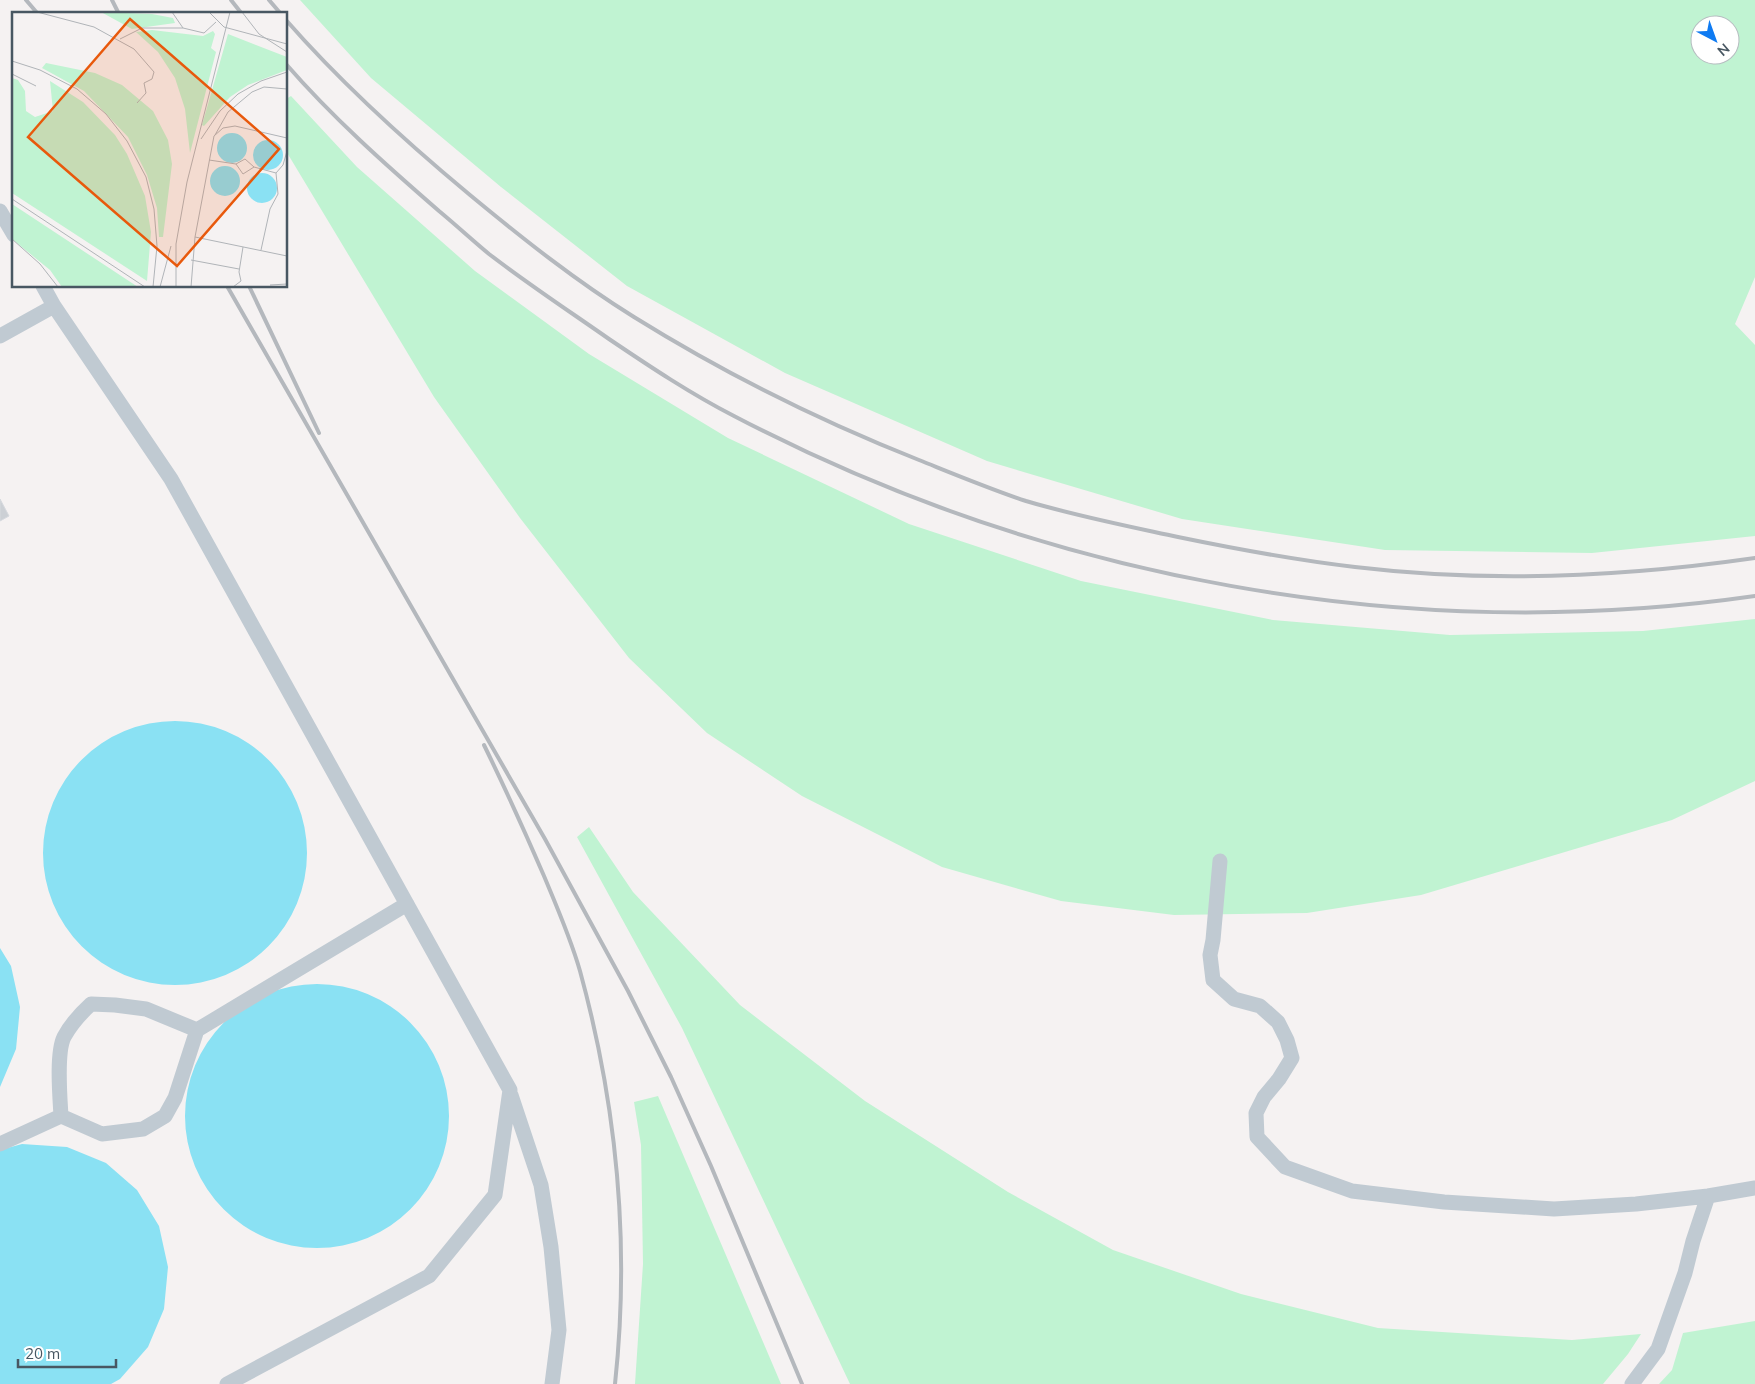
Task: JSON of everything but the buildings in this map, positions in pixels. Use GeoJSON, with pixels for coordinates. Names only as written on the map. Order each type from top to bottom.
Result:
{"type":"FeatureCollection","features":[{"type":"Feature","properties":{"kind":"lane"},"geometry":{"type":"LineString","coordinates":[[0,211],[12,232]]}},
{"type":"Feature","properties":{"kind":"lane"},"geometry":{"type":"LineString","coordinates":[[44,288],[54,306],[171,479],[510,1090],[541,1185],[551,1247],[559,1330],[552,1384]]}},
{"type":"Feature","properties":{"kind":"lane"},"geometry":{"type":"LineString","coordinates":[[0,336],[54,306]]}},
{"type":"Feature","properties":{"kind":"lane"},"geometry":{"type":"LineString","coordinates":[[1220,861],[1210,955],[1213,980],[1234,999],[1260,1006],[1278,1022],[1287,1040],[1292,1058],[1279,1079],[1264,1097],[1256,1113],[1257,1137],[1285,1167],[1352,1191],[1444,1202],[1554,1209],[1636,1204],[1708,1196],[1755,1188]]}},
{"type":"Feature","properties":{"kind":"lane"},"geometry":{"type":"LineString","coordinates":[[0,1144],[61,1116],[102,1134],[143,1130],[165,1116],[175,1098],[197,1030],[407,904]]}},
{"type":"Feature","properties":{"kind":"lane"},"geometry":{"type":"LineString","coordinates":[[61,1116],[59,1079],[62,1039],[76,1017],[91,1004],[146,1009],[197,1030]]}},
{"type":"Feature","properties":{"kind":"lane"},"geometry":{"type":"LineString","coordinates":[[227,1384],[429,1276],[495,1195],[510,1090]]}},
{"type":"Feature","properties":{"kind":"lane"},"geometry":{"type":"LineString","coordinates":[[1632,1384],[1658,1349],[1685,1273],[1708,1196]]}},
{"type":"Feature","properties":{"kind":"green space"},"geometry":{"type":"Polygon","coordinates":[[[300,0],[1755,0],[1755,277],[1735,324],[1755,345],[1755,536],[1592,553],[1385,550],[1182,519],[987,461],[785,373],[627,286],[501,187],[371,78],[300,0]]]}},
{"type":"Feature","properties":{"kind":"green space"},"geometry":{"type":"Polygon","coordinates":[[[291,96],[357,167],[475,271],[589,354],[728,438],[909,524],[1081,581],[1273,620],[1450,635],[1643,631],[1755,619],[1755,781],[1672,820],[1421,895],[1307,913],[1174,915],[1061,901],[942,867],[802,796],[707,733],[629,658],[520,518],[434,397],[288,154],[288,98],[291,96]]]}},
{"type":"Feature","properties":{"kind":"green space"},"geometry":{"type":"Polygon","coordinates":[[[589,827],[633,892],[740,1005],[865,1101],[1008,1192],[1113,1250],[1241,1294],[1378,1328],[1572,1340],[1641,1334],[1628,1354],[1603,1384],[850,1384],[682,1028],[577,837],[589,827]]]}},
{"type":"Feature","properties":{"kind":"green space"},"geometry":{"type":"Polygon","coordinates":[[[658,1096],[781,1384],[635,1384],[643,1264],[641,1145],[634,1102],[658,1096]]]}},
{"type":"Feature","properties":{"kind":"green space"},"geometry":{"type":"Polygon","coordinates":[[[1755,1321],[1755,1384],[1659,1384],[1672,1370],[1683,1333],[1755,1321]]]}},
{"type":"Feature","properties":{"kind":"water"},"geometry":{"type":"Polygon","coordinates":[[[175,721],[201,724],[225,731],[259,751],[277,769],[297,803],[304,827],[307,853],[304,879],[297,903],[277,937],[259,955],[225,975],[201,982],[175,985],[149,982],[125,975],[91,955],[73,937],[53,903],[46,879],[43,853],[46,827],[53,803],[73,769],[91,751],[125,731],[149,724],[175,721]]]}},
{"type":"Feature","properties":{"kind":"water"},"geometry":{"type":"Polygon","coordinates":[[[0,948],[11,966],[20,1007],[16,1049],[0,1087],[0,948]]]}},
{"type":"Feature","properties":{"kind":"water"},"geometry":{"type":"Polygon","coordinates":[[[317,984],[343,987],[367,994],[401,1014],[419,1032],[439,1066],[446,1090],[449,1116],[446,1142],[439,1166],[419,1200],[401,1218],[367,1238],[343,1245],[317,1248],[291,1245],[267,1238],[233,1218],[215,1200],[195,1166],[188,1142],[185,1116],[188,1090],[195,1066],[215,1032],[233,1014],[267,994],[291,987],[317,984]]]}},
{"type":"Feature","properties":{"kind":"water"},"geometry":{"type":"Polygon","coordinates":[[[22,1144],[67,1147],[106,1163],[137,1190],[159,1226],[168,1267],[164,1309],[148,1347],[120,1379],[111,1384],[0,1384],[0,1150],[22,1144]]]}},
{"type":"Feature","properties":{"kind":"railway"},"geometry":{"type":"LineString","coordinates":[[26,0],[36,12]]}},
{"type":"Feature","properties":{"kind":"railway"},"geometry":{"type":"LineString","coordinates":[[112,0],[118,12]]}},
{"type":"Feature","properties":{"kind":"railway"},"geometry":{"type":"LineString","coordinates":[[231,0],[240,12]]}},
{"type":"Feature","properties":{"kind":"railway"},"geometry":{"type":"LineString","coordinates":[[269,0],[279,12]]}},
{"type":"Feature","properties":{"kind":"railway"},"geometry":{"type":"LineString","coordinates":[[288,22],[329,67],[422,154],[529,243],[612,303],[668,338],[773,395],[882,445],[999,492],[1026,501],[1121,525],[1200,541],[1310,561],[1405,572],[1455,575],[1555,576],[1656,570],[1755,558]]}},
{"type":"Feature","properties":{"kind":"railway"},"geometry":{"type":"LineString","coordinates":[[288,66],[360,140],[489,254],[639,359],[686,389],[734,416],[853,473],[976,520],[1102,558],[1231,586],[1361,604],[1492,612],[1624,609],[1755,596]]}},
{"type":"Feature","properties":{"kind":"railway"},"geometry":{"type":"LineString","coordinates":[[228,288],[545,839],[628,991],[671,1077],[711,1166],[802,1384]]}},
{"type":"Feature","properties":{"kind":"railway"},"geometry":{"type":"LineString","coordinates":[[250,288],[319,433]]}},
{"type":"Feature","properties":{"kind":"railway"},"geometry":{"type":"LineString","coordinates":[[484,745],[530,843],[564,923],[580,971],[593,1022],[611,1124],[617,1176],[621,1280],[615,1384]]}}]}
